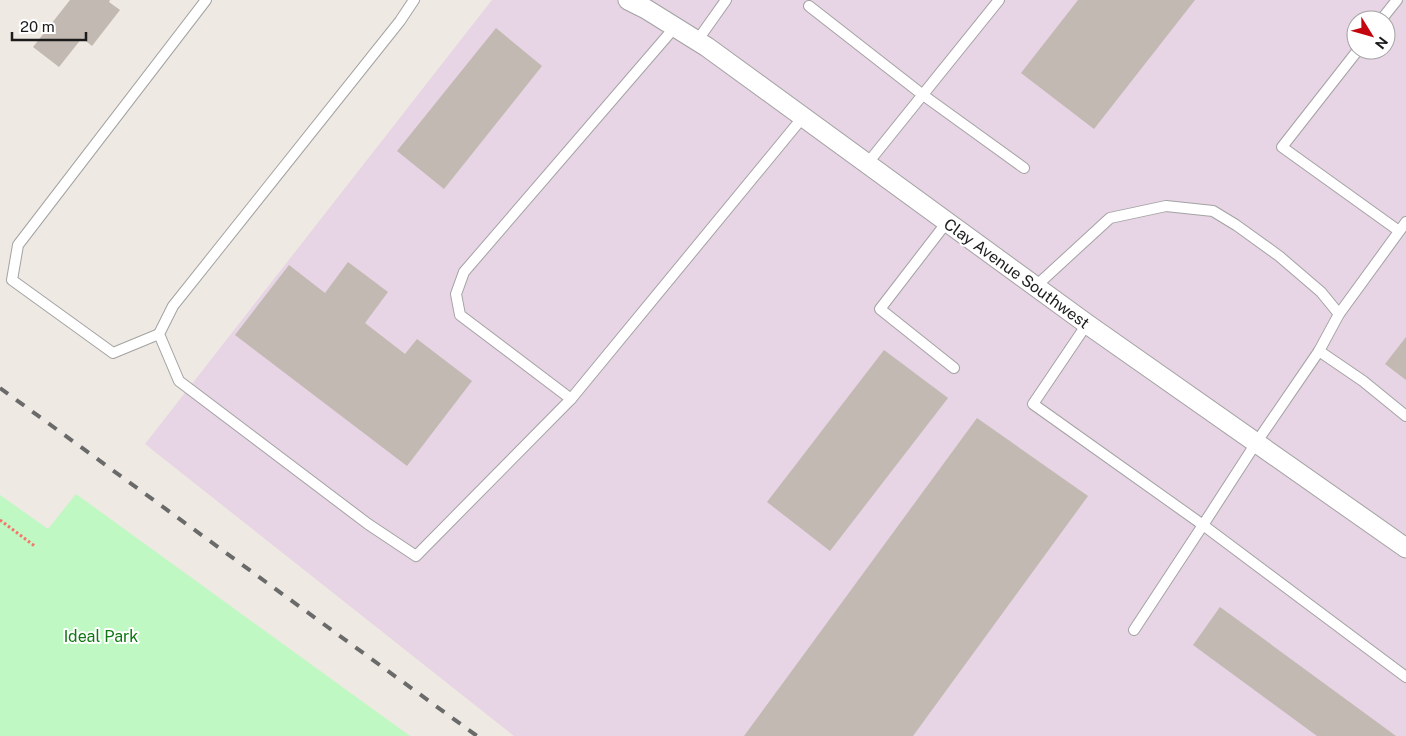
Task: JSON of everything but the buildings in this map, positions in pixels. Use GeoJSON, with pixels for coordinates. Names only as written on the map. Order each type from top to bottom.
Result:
{"type":"FeatureCollection","features":[{"type":"Feature","properties":{"kind":"street","name":"Clay Avenue Southwest"},"geometry":{"type":"LineString","coordinates":[[628,0],[697,41],[1087,324],[1406,548]]}},
{"type":"Feature","properties":{"kind":"lane"},"geometry":{"type":"LineString","coordinates":[[206,0],[18,245],[12,280],[113,352],[159,334],[173,306],[400,21],[414,0]]}},
{"type":"Feature","properties":{"kind":"lane"},"geometry":{"type":"LineString","coordinates":[[697,41],[726,0]]}},
{"type":"Feature","properties":{"kind":"lane"},"geometry":{"type":"LineString","coordinates":[[867,164],[999,0]]}},
{"type":"Feature","properties":{"kind":"lane"},"geometry":{"type":"LineString","coordinates":[[1389,10],[1397,0]]}},
{"type":"Feature","properties":{"kind":"lane"},"geometry":{"type":"LineString","coordinates":[[809,6],[922,95],[1024,168]]}},
{"type":"Feature","properties":{"kind":"lane"},"geometry":{"type":"LineString","coordinates":[[571,399],[460,315],[456,294],[464,272],[675,27]]}},
{"type":"Feature","properties":{"kind":"lane"},"geometry":{"type":"LineString","coordinates":[[1350,60],[1282,148],[1399,231]]}},
{"type":"Feature","properties":{"kind":"lane"},"geometry":{"type":"LineString","coordinates":[[159,334],[179,381],[368,524],[416,556],[571,399],[803,118]]}},
{"type":"Feature","properties":{"kind":"lane"},"geometry":{"type":"LineString","coordinates":[[1036,286],[1110,218],[1166,206],[1181,207],[1212,211],[1236,225],[1278,256],[1321,292],[1339,314]]}},
{"type":"Feature","properties":{"kind":"lane"},"geometry":{"type":"LineString","coordinates":[[947,222],[880,309],[954,368]]}},
{"type":"Feature","properties":{"kind":"lane"},"geometry":{"type":"LineString","coordinates":[[1134,630],[1256,443],[1319,351],[1339,314],[1406,222]]}},
{"type":"Feature","properties":{"kind":"lane"},"geometry":{"type":"LineString","coordinates":[[1087,324],[1033,404],[1203,525],[1406,677]]}},
{"type":"Feature","properties":{"kind":"lane"},"geometry":{"type":"LineString","coordinates":[[1319,351],[1363,381],[1406,416]]}},
{"type":"Feature","properties":{"kind":"path"},"geometry":{"type":"LineString","coordinates":[[0,520],[36,547]]}},
{"type":"Feature","properties":{"kind":"shaded area"},"geometry":{"type":"Polygon","coordinates":[[[492,0],[1406,0],[1406,736],[514,736],[145,444],[492,0]]]}},
{"type":"Feature","properties":{"kind":"green space","name":"Ideal Park"},"geometry":{"type":"Polygon","coordinates":[[[76,494],[410,736],[0,736],[0,495],[48,529],[76,494]]]}},
{"type":"Feature","properties":{"kind":"railway"},"geometry":{"type":"LineString","coordinates":[[0,388],[477,736]]}}]}
